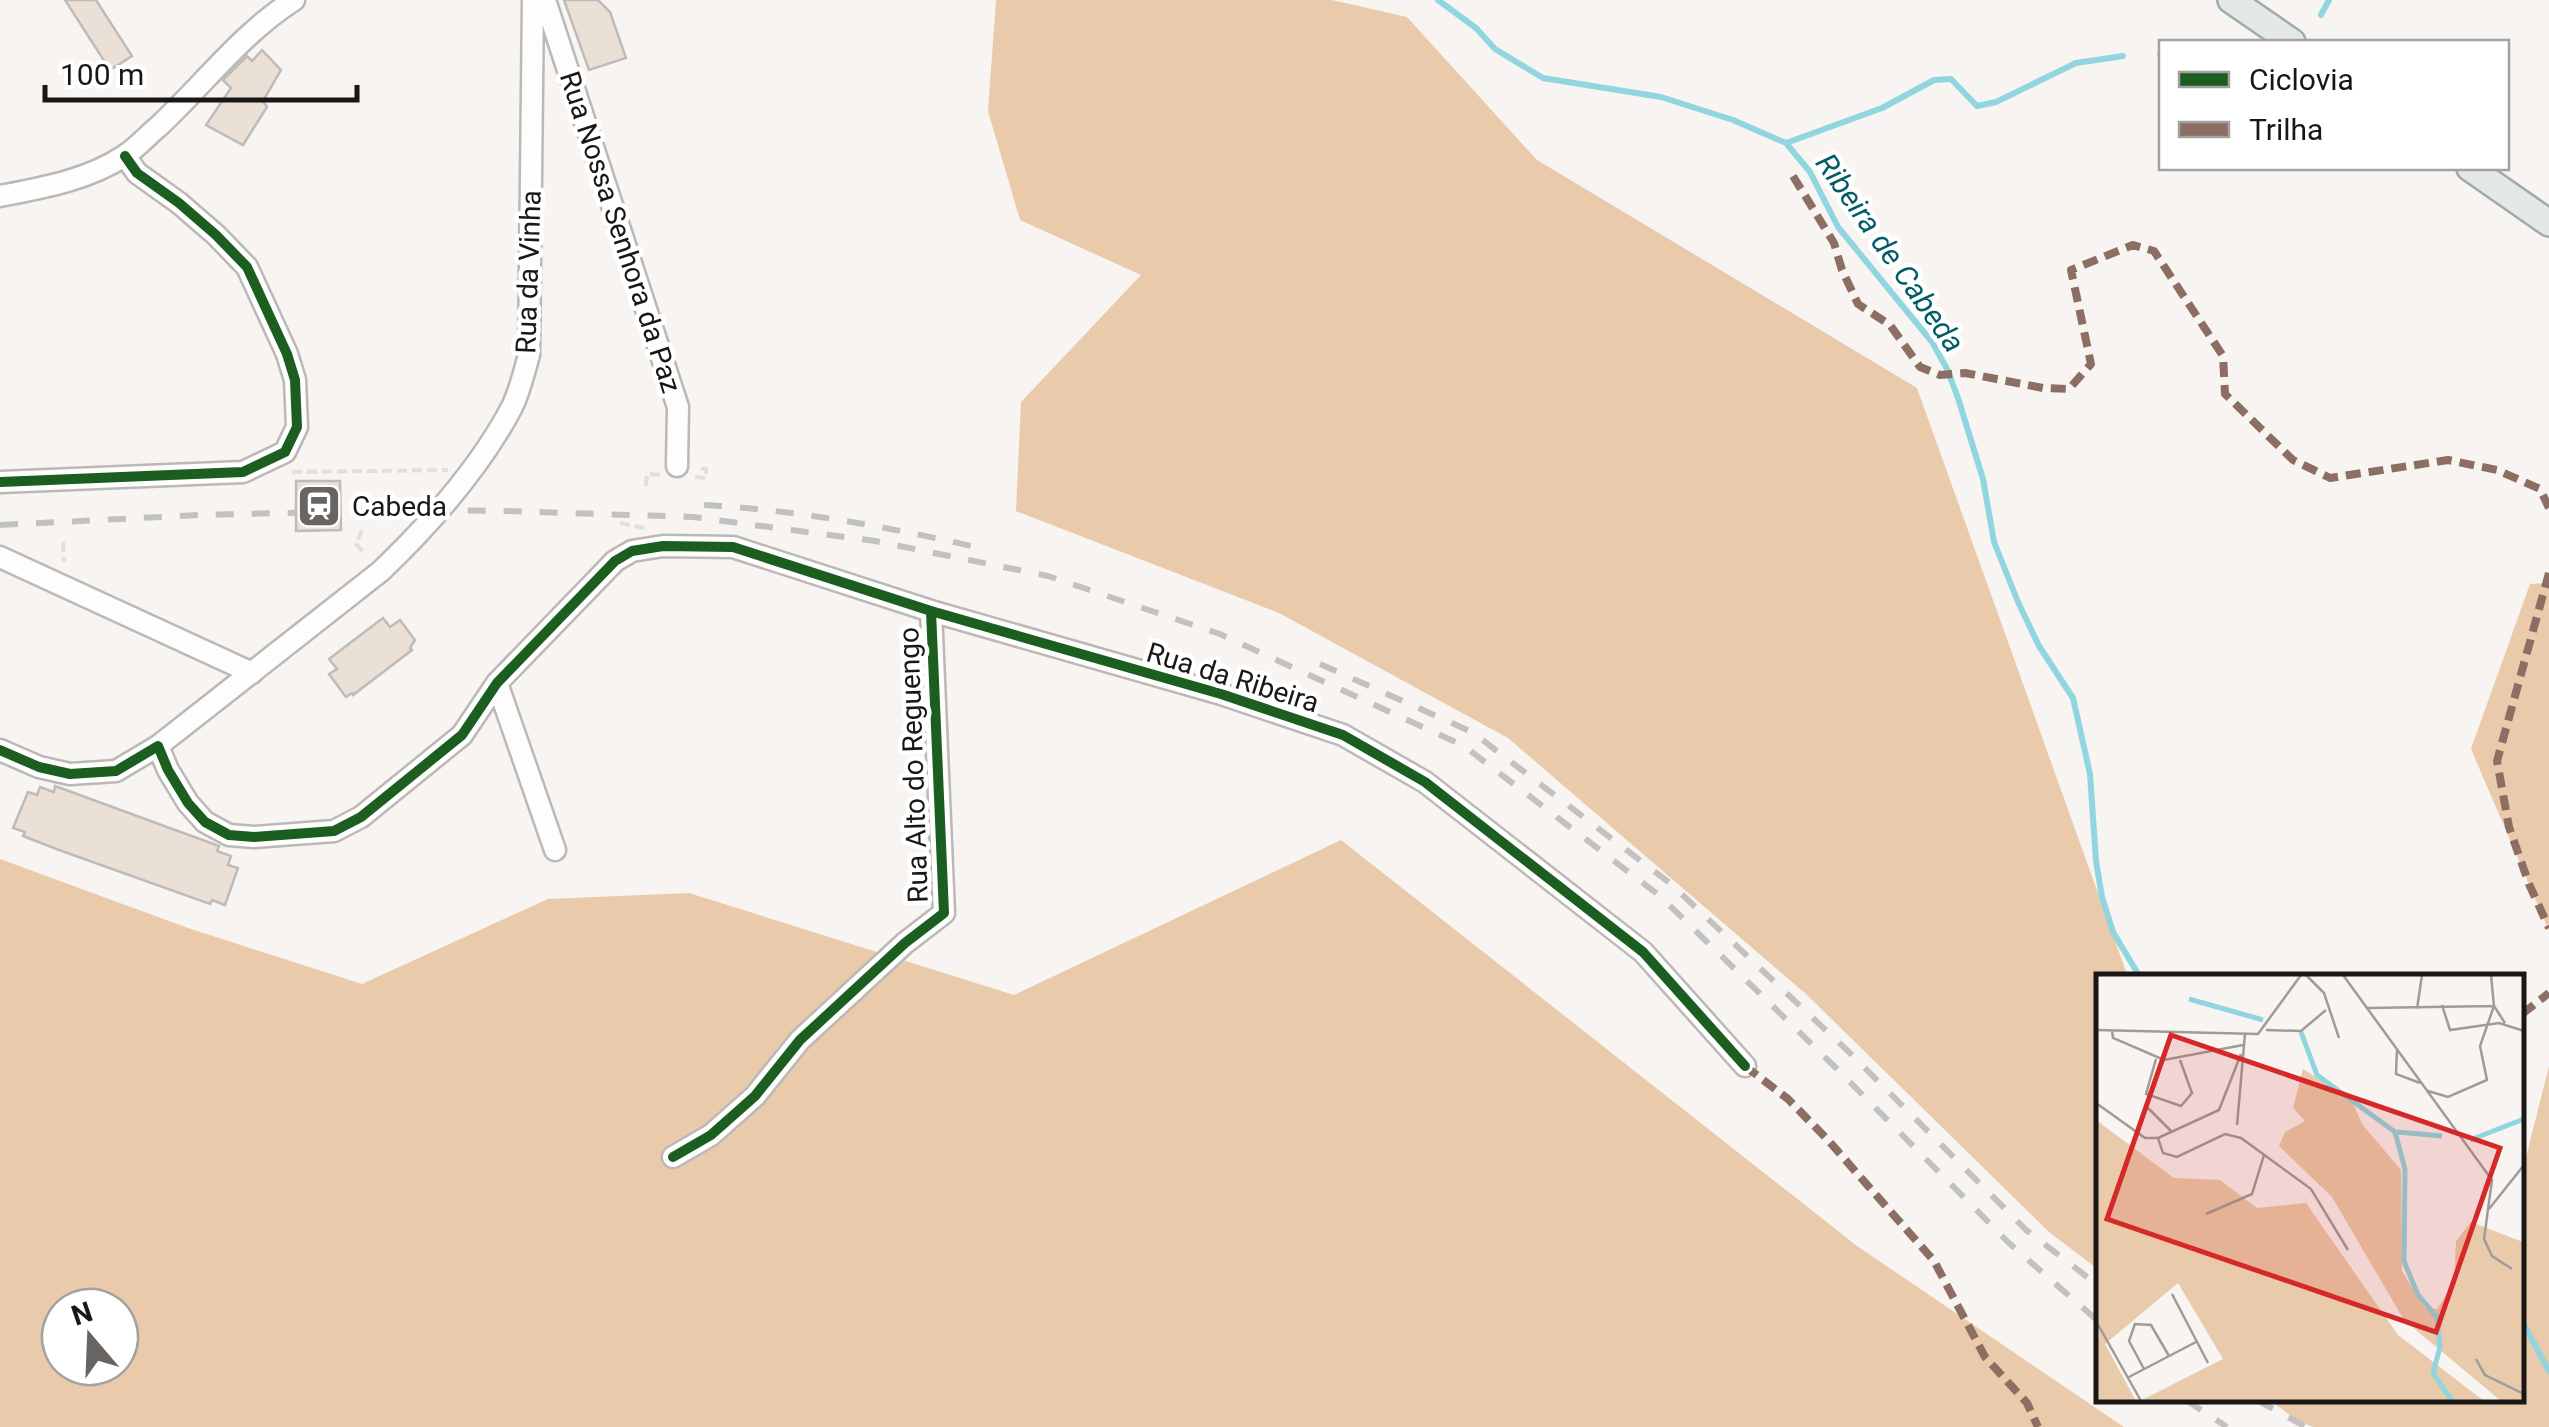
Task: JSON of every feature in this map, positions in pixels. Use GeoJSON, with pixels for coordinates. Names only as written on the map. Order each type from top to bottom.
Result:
{"type":"FeatureCollection","features":[{"type":"Feature","properties":{"kind":"main road"},"geometry":{"type":"LineString","coordinates":[[2231,0],[2289,40]]}},
{"type":"Feature","properties":{"kind":"main road"},"geometry":{"type":"LineString","coordinates":[[2473,170],[2549,223]]}},
{"type":"Feature","properties":{"kind":"street"},"geometry":{"type":"LineString","coordinates":[[0,196],[78,178],[125,156],[271,14],[294,0]]}},
{"type":"Feature","properties":{"kind":"street","name":"Rua da Vinha"},"geometry":{"type":"LineString","coordinates":[[158,746],[381,571],[472,470],[514,405],[529,355],[533,0]]}},
{"type":"Feature","properties":{"kind":"street","name":"Rua Nossa Senhora da Paz"},"geometry":{"type":"LineString","coordinates":[[545,0],[678,407],[678,466]]}},
{"type":"Feature","properties":{"kind":"street"},"geometry":{"type":"LineString","coordinates":[[0,482],[243,472],[284,452],[296,427],[295,380],[247,267],[192,213],[137,173],[125,156]]}},
{"type":"Feature","properties":{"kind":"street","name":"Rua da Ribeira"},"geometry":{"type":"LineString","coordinates":[[496,684],[615,561],[632,551],[662,546],[733,547],[931,611],[1221,694],[1343,736],[1425,782],[1642,952],[1745,1066]]}},
{"type":"Feature","properties":{"kind":"street"},"geometry":{"type":"LineString","coordinates":[[0,557],[252,673]]}},
{"type":"Feature","properties":{"kind":"street","name":"Rua Alto do Reguengo"},"geometry":{"type":"LineString","coordinates":[[673,1157],[711,1135],[754,1096],[800,1040],[905,943],[944,913],[931,611]]}},
{"type":"Feature","properties":{"kind":"street"},"geometry":{"type":"LineString","coordinates":[[0,750],[39,767],[70,774],[116,770],[158,746],[188,804],[204,822],[229,835],[334,831],[362,817],[462,735],[496,684]]}},
{"type":"Feature","properties":{"kind":"street"},"geometry":{"type":"LineString","coordinates":[[496,684],[555,850]]}},
{"type":"Feature","properties":{"kind":"path"},"geometry":{"type":"LineString","coordinates":[[243,472],[472,470]]}},
{"type":"Feature","properties":{"kind":"path"},"geometry":{"type":"LineString","coordinates":[[362,530],[356,544],[381,571]]}},
{"type":"Feature","properties":{"kind":"shaded area"},"geometry":{"type":"Polygon","coordinates":[[[996,0],[1332,0],[1407,17],[1537,160],[1917,388],[2127,974],[2096,974],[2096,1268],[2049,1232],[1806,994],[1508,738],[1279,613],[1016,511],[1021,402],[1141,275],[1020,220],[988,111],[996,0]]]}},
{"type":"Feature","properties":{"kind":"shaded area"},"geometry":{"type":"Polygon","coordinates":[[[2549,583],[2549,931],[2471,749],[2530,584],[2549,583]]]}},
{"type":"Feature","properties":{"kind":"shaded area"},"geometry":{"type":"Polygon","coordinates":[[[1341,840],[1857,1246],[2124,1427],[0,1427],[0,859],[188,928],[362,984],[548,899],[689,893],[1014,995],[1341,840]]]}},
{"type":"Feature","properties":{"kind":"shaded area"},"geometry":{"type":"Polygon","coordinates":[[[2549,1066],[2549,1427],[2313,1427],[2273,1402],[2524,1402],[2524,1165],[2549,1066]]]}},
{"type":"Feature","properties":{"kind":"building"},"geometry":{"type":"Polygon","coordinates":[[[65,0],[96,0],[132,56],[110,70],[65,0]]]}},
{"type":"Feature","properties":{"kind":"building"},"geometry":{"type":"Polygon","coordinates":[[[564,0],[598,0],[610,12],[626,58],[589,70],[564,0]]]}},
{"type":"Feature","properties":{"kind":"building"},"geometry":{"type":"Polygon","coordinates":[[[262,50],[281,70],[263,101],[267,107],[243,145],[206,125],[231,88],[223,80],[247,56],[252,61],[262,50]]]}},
{"type":"Feature","properties":{"kind":"building"},"geometry":{"type":"Polygon","coordinates":[[[296,481],[340,481],[341,530],[296,531],[296,481]]]}},
{"type":"Feature","properties":{"kind":"building"},"geometry":{"type":"Polygon","coordinates":[[[383,618],[390,627],[400,620],[415,640],[412,650],[346,697],[329,674],[337,669],[329,659],[383,618]]]}},
{"type":"Feature","properties":{"kind":"building"},"geometry":{"type":"Polygon","coordinates":[[[55,786],[219,846],[217,851],[231,856],[228,865],[238,868],[225,905],[212,900],[210,904],[59,850],[13,828],[28,792],[37,795],[40,787],[54,792],[55,786]]]}},
{"type":"Feature","properties":{"kind":"waterway","name":"Ribeira de Cabeda"},"geometry":{"type":"LineString","coordinates":[[1438,0],[1476,28],[1495,49],[1543,78],[1661,97],[1733,120],[1786,143],[1810,172],[1838,227],[1932,342],[1947,369],[1983,479],[1994,542],[2039,646],[2073,698],[2090,774],[2102,897],[2113,932],[2138,974]]}},
{"type":"Feature","properties":{"kind":"waterway"},"geometry":{"type":"LineString","coordinates":[[2321,15],[2329,0]]}},
{"type":"Feature","properties":{"kind":"waterway"},"geometry":{"type":"LineString","coordinates":[[1786,143],[1882,108],[1934,80],[1951,79],[1977,106],[1996,102],[2076,63],[2123,56]]}},
{"type":"Feature","properties":{"kind":"waterway","name":"Ribeira de Cabeda"},"geometry":{"type":"LineString","coordinates":[[2524,1325],[2549,1371]]}},
{"type":"Feature","properties":{"kind":"railway"},"geometry":{"type":"LineString","coordinates":[[704,505],[843,520],[980,548]]}},
{"type":"Feature","properties":{"kind":"railway"},"geometry":{"type":"LineString","coordinates":[[0,525],[409,510],[693,517],[875,541],[1048,576],[1220,634],[1464,746],[1660,896],[2010,1244],[2096,1319]]}},
{"type":"Feature","properties":{"kind":"railway"},"geometry":{"type":"LineString","coordinates":[[1320,664],[1472,732],[1671,884],[1852,1055],[2026,1230],[2096,1284]]}},
{"type":"Feature","properties":{"kind":"railway"},"geometry":{"type":"LineString","coordinates":[[2189,1402],[2227,1427]]}},
{"type":"Feature","properties":{"kind":"railway"},"geometry":{"type":"LineString","coordinates":[[2261,1402],[2306,1427]]}},
{"type":"Feature","properties":{"kind":"marked path"},"geometry":{"type":"LineString","coordinates":[[1793,176],[1834,243],[1858,304],[1890,325],[1920,367],[1940,375],[1965,373],[2069,389],[2091,364],[2071,270],[2133,245],[2154,251],[2223,356],[2225,394],[2293,460],[2330,478],[2448,460],[2497,470],[2540,489],[2549,508]]}},
{"type":"Feature","properties":{"kind":"marked path"},"geometry":{"type":"LineString","coordinates":[[2549,573],[2497,761],[2509,827],[2549,928]]}},
{"type":"Feature","properties":{"kind":"marked path"},"geometry":{"type":"LineString","coordinates":[[2524,1012],[2549,993]]}},
{"type":"Feature","properties":{"kind":"marked path"},"geometry":{"type":"LineString","coordinates":[[1745,1066],[1788,1099],[1827,1139],[1934,1261],[1985,1357],[2027,1403],[2038,1427]]}},
{"type":"Feature","properties":{"kind":"cycle path"},"geometry":{"type":"LineString","coordinates":[[0,482],[243,472],[285,452],[297,427],[295,380],[287,354],[247,267],[179,203],[137,173],[125,156]]}},
{"type":"Feature","properties":{"kind":"cycle path"},"geometry":{"type":"LineString","coordinates":[[0,750],[39,767],[70,774],[116,771],[158,746],[188,803],[205,822],[229,835],[334,831],[361,817],[462,735],[497,683],[615,561],[632,551],[663,546],[733,547],[931,611],[1221,694],[1343,735],[1425,782],[1643,952],[1745,1066]]}},
{"type":"Feature","properties":{"kind":"cycle path"},"geometry":{"type":"LineString","coordinates":[[673,1157],[711,1135],[755,1096],[800,1040],[905,943],[944,913],[931,611]]}},
{"type":"Feature","properties":{"kind":"place","name":"Cabeda"},"geometry":{"type":"Point","coordinates":[319,506]}}]}
